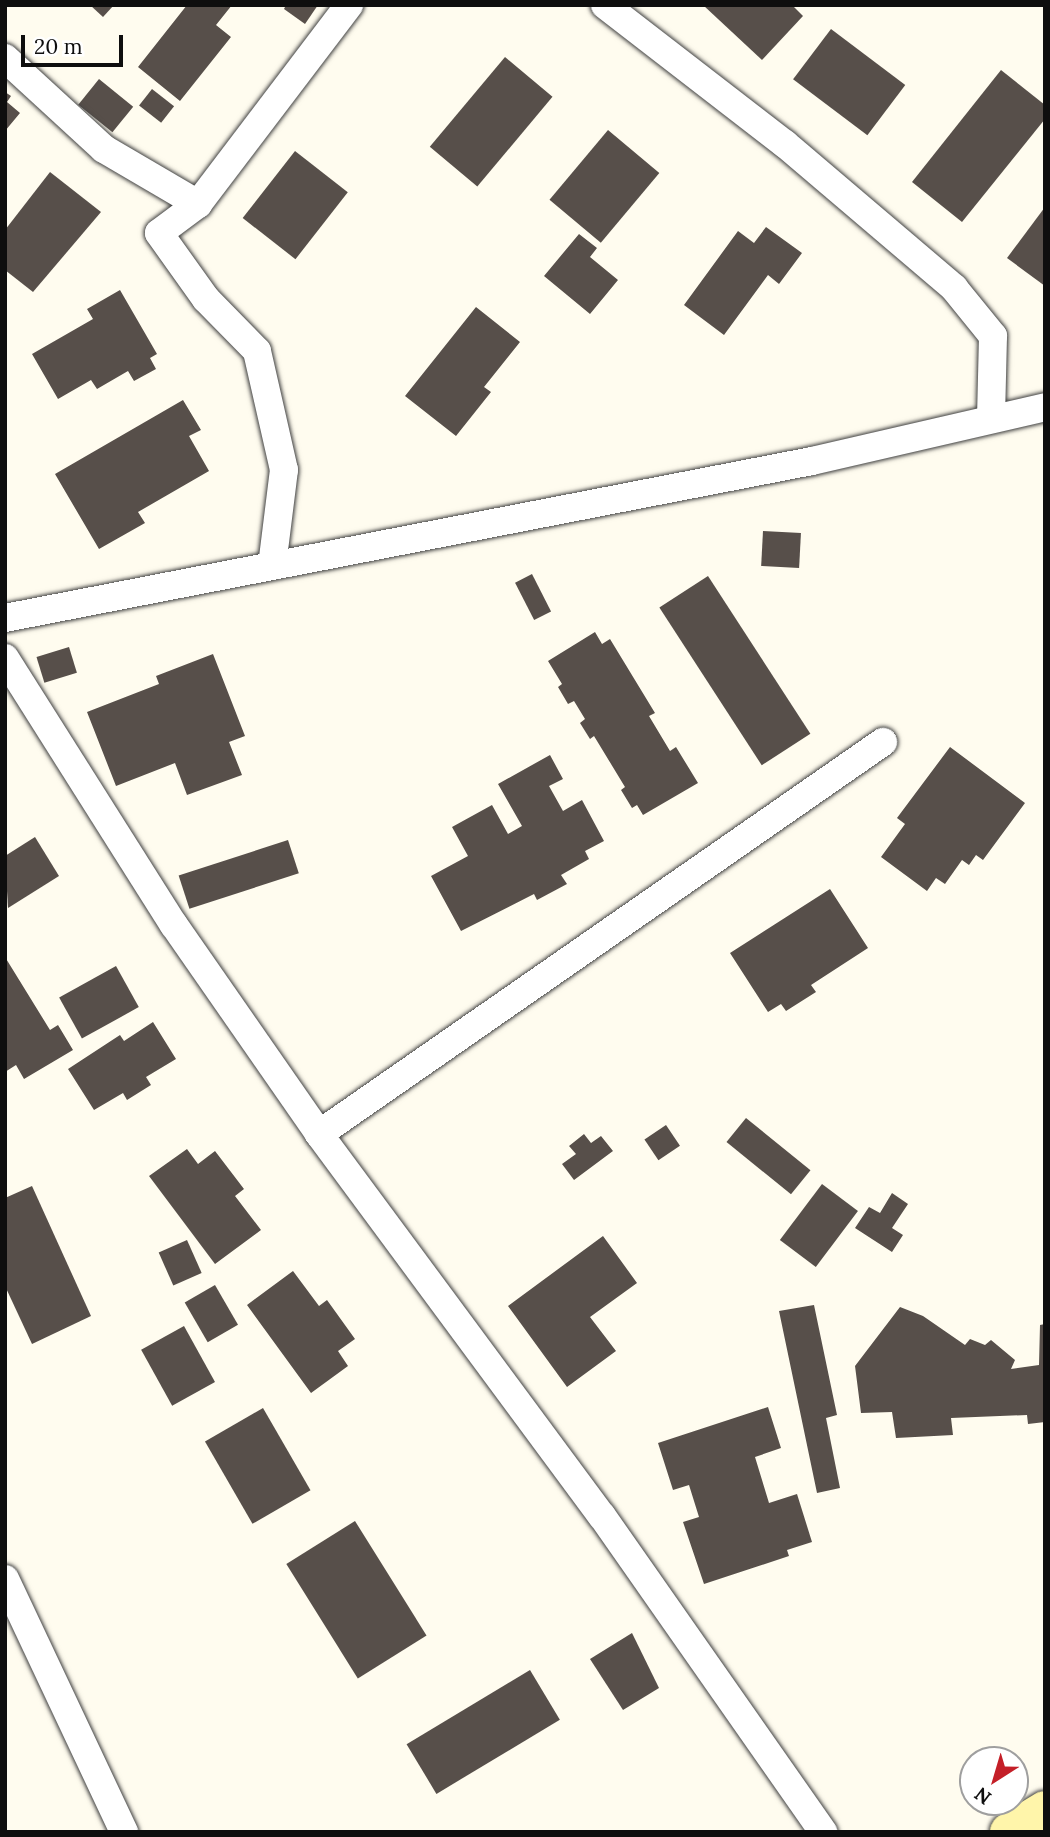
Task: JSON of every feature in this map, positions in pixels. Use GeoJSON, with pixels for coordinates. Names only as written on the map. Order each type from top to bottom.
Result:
{"type":"FeatureCollection","features":[{"type":"Feature","properties":{"kind":"main road"},"geometry":{"type":"LineString","coordinates":[[1009,1832],[1045,1811]]}},
{"type":"Feature","properties":{"kind":"street"},"geometry":{"type":"LineString","coordinates":[[272,566],[284,470],[257,351],[206,299],[159,233],[198,204],[349,5]]}},
{"type":"Feature","properties":{"kind":"street"},"geometry":{"type":"LineString","coordinates":[[605,5],[785,144],[954,288],[993,336],[991,419]]}},
{"type":"Feature","properties":{"kind":"street"},"geometry":{"type":"LineString","coordinates":[[5,58],[104,149],[198,204]]}},
{"type":"Feature","properties":{"kind":"street"},"geometry":{"type":"LineString","coordinates":[[5,618],[812,461],[1045,407]]}},
{"type":"Feature","properties":{"kind":"street"},"geometry":{"type":"LineString","coordinates":[[5,658],[174,925],[319,1134],[602,1516],[823,1832]]}},
{"type":"Feature","properties":{"kind":"street"},"geometry":{"type":"LineString","coordinates":[[319,1134],[883,742]]}},
{"type":"Feature","properties":{"kind":"street"},"geometry":{"type":"LineString","coordinates":[[5,1579],[124,1832]]}},
{"type":"Feature","properties":{"kind":"building"},"geometry":{"type":"Polygon","coordinates":[[[90,5],[114,5],[103,17],[90,5]]]}},
{"type":"Feature","properties":{"kind":"building"},"geometry":{"type":"Polygon","coordinates":[[[187,5],[232,5],[216,25],[231,37],[180,101],[138,67],[187,5]]]}},
{"type":"Feature","properties":{"kind":"building"},"geometry":{"type":"Polygon","coordinates":[[[286,5],[318,5],[305,24],[284,9],[286,5]]]}},
{"type":"Feature","properties":{"kind":"building"},"geometry":{"type":"Polygon","coordinates":[[[703,5],[792,5],[803,16],[762,60],[703,5]]]}},
{"type":"Feature","properties":{"kind":"building"},"geometry":{"type":"Polygon","coordinates":[[[831,29],[905,85],[867,135],[793,79],[831,29]]]}},
{"type":"Feature","properties":{"kind":"building"},"geometry":{"type":"Polygon","coordinates":[[[505,57],[552,97],[477,186],[430,147],[505,57]]]}},
{"type":"Feature","properties":{"kind":"building"},"geometry":{"type":"Polygon","coordinates":[[[1001,70],[1045,105],[1045,119],[962,222],[912,182],[1001,70]]]}},
{"type":"Feature","properties":{"kind":"building"},"geometry":{"type":"Polygon","coordinates":[[[99,79],[133,107],[112,132],[78,105],[99,79]]]}},
{"type":"Feature","properties":{"kind":"building"},"geometry":{"type":"Polygon","coordinates":[[[152,89],[174,106],[161,123],[139,106],[152,89]]]}},
{"type":"Feature","properties":{"kind":"building"},"geometry":{"type":"Polygon","coordinates":[[[5,92],[11,96],[7,102],[20,113],[5,131],[5,92]]]}},
{"type":"Feature","properties":{"kind":"building"},"geometry":{"type":"Polygon","coordinates":[[[608,130],[659,173],[601,243],[550,200],[608,130]]]}},
{"type":"Feature","properties":{"kind":"building"},"geometry":{"type":"Polygon","coordinates":[[[295,151],[348,192],[295,259],[243,218],[295,151]]]}},
{"type":"Feature","properties":{"kind":"building"},"geometry":{"type":"Polygon","coordinates":[[[50,172],[101,212],[33,292],[5,270],[5,230],[50,172]]]}},
{"type":"Feature","properties":{"kind":"building"},"geometry":{"type":"Polygon","coordinates":[[[1045,207],[1045,286],[1007,258],[1045,207]]]}},
{"type":"Feature","properties":{"kind":"building"},"geometry":{"type":"Polygon","coordinates":[[[766,227],[802,253],[779,284],[768,275],[724,335],[684,305],[738,231],[754,243],[766,227]]]}},
{"type":"Feature","properties":{"kind":"building"},"geometry":{"type":"Polygon","coordinates":[[[579,234],[597,248],[590,257],[618,280],[590,314],[544,276],[579,234]]]}},
{"type":"Feature","properties":{"kind":"building"},"geometry":{"type":"Polygon","coordinates":[[[120,290],[157,354],[150,358],[156,369],[134,381],[128,371],[97,389],[91,380],[58,399],[32,354],[93,319],[87,309],[120,290]]]}},
{"type":"Feature","properties":{"kind":"building"},"geometry":{"type":"Polygon","coordinates":[[[476,307],[520,342],[484,387],[491,392],[456,436],[405,396],[476,307]]]}},
{"type":"Feature","properties":{"kind":"building"},"geometry":{"type":"Polygon","coordinates":[[[183,400],[201,430],[189,436],[209,471],[138,512],[145,523],[99,549],[55,474],[183,400]]]}},
{"type":"Feature","properties":{"kind":"building"},"geometry":{"type":"Polygon","coordinates":[[[763,531],[801,533],[799,568],[761,566],[763,531]]]}},
{"type":"Feature","properties":{"kind":"building"},"geometry":{"type":"Polygon","coordinates":[[[532,574],[551,611],[534,620],[515,583],[532,574]]]}},
{"type":"Feature","properties":{"kind":"building"},"geometry":{"type":"Polygon","coordinates":[[[708,576],[810,734],[762,765],[659,608],[708,576]]]}},
{"type":"Feature","properties":{"kind":"building"},"geometry":{"type":"Polygon","coordinates":[[[595,632],[602,644],[610,639],[655,713],[649,716],[670,751],[676,747],[698,783],[643,815],[637,805],[632,808],[621,790],[625,787],[594,736],[590,739],[580,723],[585,719],[574,701],[568,704],[558,687],[562,684],[548,661],[595,632]]]}},
{"type":"Feature","properties":{"kind":"building"},"geometry":{"type":"Polygon","coordinates":[[[69,647],[77,673],[44,683],[36,657],[69,647]]]}},
{"type":"Feature","properties":{"kind":"building"},"geometry":{"type":"Polygon","coordinates":[[[213,654],[245,736],[229,742],[242,775],[187,795],[175,763],[116,786],[87,712],[159,684],[156,676],[213,654]]]}},
{"type":"Feature","properties":{"kind":"building"},"geometry":{"type":"Polygon","coordinates":[[[950,747],[1025,803],[983,860],[976,855],[969,865],[962,860],[945,884],[936,878],[927,891],[881,857],[905,824],[897,818],[950,747]]]}},
{"type":"Feature","properties":{"kind":"building"},"geometry":{"type":"Polygon","coordinates":[[[550,755],[563,779],[549,786],[563,811],[582,800],[604,841],[585,851],[589,859],[561,875],[567,884],[537,900],[534,894],[461,931],[431,876],[468,856],[452,827],[492,805],[508,834],[522,826],[498,784],[550,755]]]}},
{"type":"Feature","properties":{"kind":"building"},"geometry":{"type":"Polygon","coordinates":[[[35,837],[59,876],[8,908],[5,856],[35,837]]]}},
{"type":"Feature","properties":{"kind":"building"},"geometry":{"type":"Polygon","coordinates":[[[288,840],[299,873],[189,909],[179,876],[288,840]]]}},
{"type":"Feature","properties":{"kind":"building"},"geometry":{"type":"Polygon","coordinates":[[[830,889],[868,948],[811,985],[816,992],[786,1011],[781,1004],[768,1012],[730,953],[830,889]]]}},
{"type":"Feature","properties":{"kind":"building"},"geometry":{"type":"Polygon","coordinates":[[[5,957],[50,1030],[58,1025],[73,1050],[24,1079],[16,1065],[5,1072],[5,957]]]}},
{"type":"Feature","properties":{"kind":"building"},"geometry":{"type":"Polygon","coordinates":[[[116,966],[139,1007],[82,1039],[59,998],[116,966]]]}},
{"type":"Feature","properties":{"kind":"building"},"geometry":{"type":"Polygon","coordinates":[[[153,1022],[176,1059],[146,1077],[151,1085],[127,1100],[123,1093],[94,1110],[68,1069],[120,1035],[124,1041],[153,1022]]]}},
{"type":"Feature","properties":{"kind":"building"},"geometry":{"type":"Polygon","coordinates":[[[746,1118],[811,1170],[791,1194],[726,1142],[746,1118]]]}},
{"type":"Feature","properties":{"kind":"building"},"geometry":{"type":"Polygon","coordinates":[[[666,1125],[680,1146],[658,1160],[644,1140],[666,1125]]]}},
{"type":"Feature","properties":{"kind":"building"},"geometry":{"type":"Polygon","coordinates":[[[584,1134],[591,1143],[601,1136],[613,1151],[574,1180],[562,1164],[576,1154],[569,1146],[584,1134]]]}},
{"type":"Feature","properties":{"kind":"building"},"geometry":{"type":"Polygon","coordinates":[[[187,1149],[198,1164],[215,1151],[244,1189],[235,1196],[261,1230],[215,1264],[149,1176],[187,1149]]]}},
{"type":"Feature","properties":{"kind":"building"},"geometry":{"type":"Polygon","coordinates":[[[822,1184],[858,1211],[816,1267],[780,1240],[822,1184]]]}},
{"type":"Feature","properties":{"kind":"building"},"geometry":{"type":"Polygon","coordinates":[[[32,1186],[91,1316],[32,1344],[5,1286],[5,1198],[32,1186]]]}},
{"type":"Feature","properties":{"kind":"building"},"geometry":{"type":"Polygon","coordinates":[[[892,1193],[908,1204],[892,1228],[903,1235],[892,1252],[855,1228],[869,1207],[880,1213],[892,1193]]]}},
{"type":"Feature","properties":{"kind":"building"},"geometry":{"type":"Polygon","coordinates":[[[603,1236],[637,1283],[590,1317],[616,1351],[567,1387],[508,1306],[603,1236]]]}},
{"type":"Feature","properties":{"kind":"building"},"geometry":{"type":"Polygon","coordinates":[[[187,1240],[202,1273],[173,1285],[159,1253],[187,1240]]]}},
{"type":"Feature","properties":{"kind":"building"},"geometry":{"type":"Polygon","coordinates":[[[293,1271],[319,1306],[327,1300],[355,1339],[338,1351],[348,1366],[311,1393],[247,1305],[293,1271]]]}},
{"type":"Feature","properties":{"kind":"building"},"geometry":{"type":"Polygon","coordinates":[[[215,1285],[238,1325],[208,1342],[185,1302],[215,1285]]]}},
{"type":"Feature","properties":{"kind":"building"},"geometry":{"type":"Polygon","coordinates":[[[814,1305],[837,1415],[826,1418],[840,1488],[817,1493],[779,1311],[814,1305]]]}},
{"type":"Feature","properties":{"kind":"building"},"geometry":{"type":"Polygon","coordinates":[[[900,1307],[923,1316],[965,1345],[970,1339],[985,1345],[991,1340],[1015,1360],[1011,1369],[1039,1365],[1040,1325],[1045,1324],[1045,1422],[1028,1424],[1027,1415],[951,1418],[953,1435],[896,1438],[892,1412],[861,1413],[855,1366],[900,1307]]]}},
{"type":"Feature","properties":{"kind":"building"},"geometry":{"type":"Polygon","coordinates":[[[184,1326],[215,1382],[172,1406],[141,1350],[184,1326]]]}},
{"type":"Feature","properties":{"kind":"building"},"geometry":{"type":"Polygon","coordinates":[[[768,1407],[781,1448],[755,1457],[769,1503],[797,1494],[812,1542],[787,1550],[789,1556],[704,1584],[683,1522],[699,1517],[689,1485],[673,1490],[658,1443],[768,1407]]]}},
{"type":"Feature","properties":{"kind":"building"},"geometry":{"type":"Polygon","coordinates":[[[263,1408],[310,1490],[252,1524],[205,1442],[263,1408]]]}},
{"type":"Feature","properties":{"kind":"building"},"geometry":{"type":"Polygon","coordinates":[[[355,1521],[427,1635],[358,1678],[286,1564],[355,1521]]]}},
{"type":"Feature","properties":{"kind":"building"},"geometry":{"type":"Polygon","coordinates":[[[632,1633],[659,1688],[623,1710],[590,1659],[632,1633]]]}},
{"type":"Feature","properties":{"kind":"building"},"geometry":{"type":"Polygon","coordinates":[[[530,1670],[560,1720],[436,1794],[407,1744],[530,1670]]]}}]}
